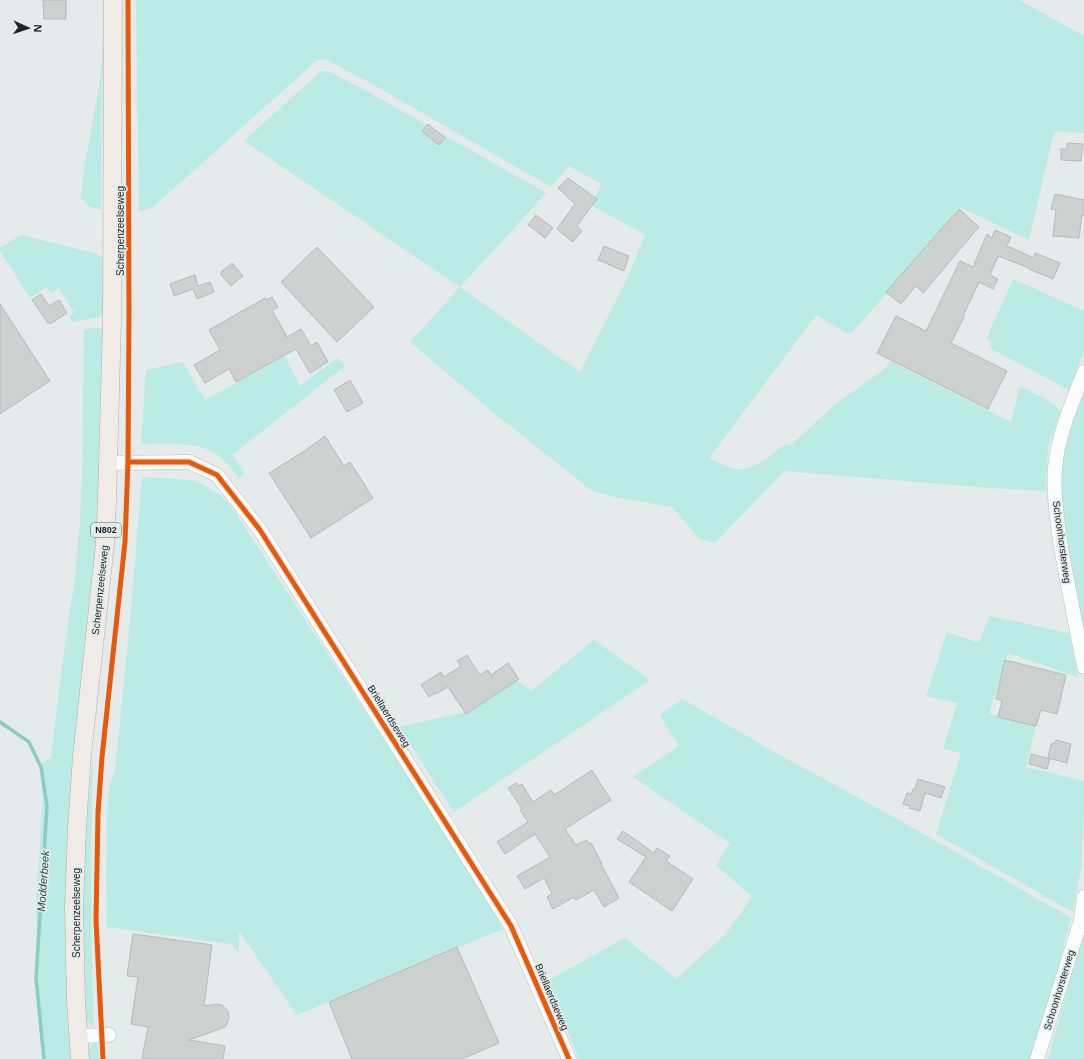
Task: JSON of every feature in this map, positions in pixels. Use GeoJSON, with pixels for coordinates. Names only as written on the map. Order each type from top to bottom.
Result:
{"type":"FeatureCollection","features":[{"type":"Feature","properties":{"kind":"main road","name":"Scherpenzeelseweg"},"geometry":{"type":"LineString","coordinates":[[80,1059],[76,1002],[74,909],[77,828],[82,756],[105,544],[112,320],[113,0]]}},
{"type":"Feature","properties":{"kind":"street","name":"Schoonhorsterweg"},"geometry":{"type":"LineString","coordinates":[[1084,372],[1059,443],[1055,468],[1056,509],[1064,566],[1084,667]]}},
{"type":"Feature","properties":{"kind":"street","name":"Briellaerdseweg"},"geometry":{"type":"LineString","coordinates":[[108,463],[189,462],[217,476],[260,530],[511,926],[569,1059]]}},
{"type":"Feature","properties":{"kind":"street","name":"Schoonhorsterweg"},"geometry":{"type":"LineString","coordinates":[[1037,1059],[1081,920],[1084,897]]}},
{"type":"Feature","properties":{"kind":"street"},"geometry":{"type":"LineString","coordinates":[[78,1036],[101,1034],[109,1035]]}},
{"type":"Feature","properties":{"kind":"green space"},"geometry":{"type":"Polygon","coordinates":[[[136,0],[1019,0],[1084,36],[1084,133],[1054,131],[1029,240],[959,207],[899,280],[851,333],[847,333],[816,315],[709,458],[735,469],[749,468],[762,462],[785,444],[790,446],[833,406],[886,368],[890,361],[1011,422],[1020,386],[1051,402],[1061,412],[1048,446],[1046,491],[784,471],[715,543],[700,539],[672,507],[610,496],[591,490],[494,413],[410,342],[460,287],[580,372],[628,277],[645,235],[591,205],[601,184],[569,166],[551,187],[367,81],[325,59],[317,60],[153,207],[139,212],[136,0]]]}},
{"type":"Feature","properties":{"kind":"green space"},"geometry":{"type":"Polygon","coordinates":[[[103,37],[101,210],[89,206],[81,198],[84,169],[100,81],[103,37]]]}},
{"type":"Feature","properties":{"kind":"green space"},"geometry":{"type":"Polygon","coordinates":[[[321,71],[328,71],[374,95],[546,193],[460,287],[244,141],[321,71]]]}},
{"type":"Feature","properties":{"kind":"green space"},"geometry":{"type":"Polygon","coordinates":[[[21,235],[97,254],[105,259],[105,312],[100,317],[72,322],[70,317],[74,312],[59,288],[51,293],[47,287],[30,298],[0,251],[0,248],[21,235]]]}},
{"type":"Feature","properties":{"kind":"green space"},"geometry":{"type":"Polygon","coordinates":[[[1013,279],[1084,311],[1084,351],[1069,390],[990,348],[992,341],[987,338],[1013,279]]]}},
{"type":"Feature","properties":{"kind":"green space"},"geometry":{"type":"Polygon","coordinates":[[[97,327],[103,331],[103,427],[74,1059],[42,1059],[38,1009],[36,903],[43,795],[40,765],[51,757],[65,643],[74,586],[80,522],[82,475],[84,330],[97,327]]]}},
{"type":"Feature","properties":{"kind":"green space"},"geometry":{"type":"Polygon","coordinates":[[[285,356],[300,386],[337,358],[345,366],[232,455],[245,474],[239,478],[224,460],[204,448],[181,444],[141,444],[146,370],[183,362],[205,400],[285,356]]]}},
{"type":"Feature","properties":{"kind":"green space"},"geometry":{"type":"Polygon","coordinates":[[[1084,383],[1084,641],[1062,537],[1059,456],[1084,383]]]}},
{"type":"Feature","properties":{"kind":"green space"},"geometry":{"type":"Polygon","coordinates":[[[142,477],[192,480],[219,494],[233,509],[408,777],[483,894],[503,929],[462,946],[455,947],[297,1015],[239,931],[239,953],[231,944],[107,927],[107,814],[110,783],[115,769],[120,722],[142,477]]]}},
{"type":"Feature","properties":{"kind":"green space"},"geometry":{"type":"Polygon","coordinates":[[[990,616],[1069,633],[1078,677],[1008,653],[989,714],[1036,725],[1026,767],[1084,781],[1081,867],[1073,912],[936,834],[961,753],[943,749],[957,703],[926,696],[947,632],[979,643],[990,616]]]}},
{"type":"Feature","properties":{"kind":"green space"},"geometry":{"type":"Polygon","coordinates":[[[594,640],[650,680],[454,812],[399,727],[466,712],[515,679],[531,691],[594,640]]]}},
{"type":"Feature","properties":{"kind":"green space"},"geometry":{"type":"Polygon","coordinates":[[[682,699],[1071,918],[1034,1059],[579,1059],[547,981],[625,938],[676,979],[726,934],[752,897],[716,865],[730,843],[633,777],[679,746],[660,715],[682,699]]]}},
{"type":"Feature","properties":{"kind":"green space"},"geometry":{"type":"Polygon","coordinates":[[[93,754],[91,890],[94,1027],[84,1017],[82,862],[93,754]]]}},
{"type":"Feature","properties":{"kind":"green space"},"geometry":{"type":"Polygon","coordinates":[[[1083,933],[1084,1059],[1048,1059],[1083,933]]]}},
{"type":"Feature","properties":{"kind":"green space"},"geometry":{"type":"Polygon","coordinates":[[[99,1040],[100,1059],[87,1059],[90,1047],[99,1040]]]}},
{"type":"Feature","properties":{"kind":"building"},"geometry":{"type":"Polygon","coordinates":[[[43,0],[66,0],[66,19],[44,19],[43,0]]]}},
{"type":"Feature","properties":{"kind":"building"},"geometry":{"type":"Polygon","coordinates":[[[428,124],[445,138],[439,145],[422,131],[428,124]]]}},
{"type":"Feature","properties":{"kind":"building"},"geometry":{"type":"Polygon","coordinates":[[[1067,143],[1083,144],[1081,161],[1061,160],[1061,149],[1067,149],[1067,143]]]}},
{"type":"Feature","properties":{"kind":"building"},"geometry":{"type":"Polygon","coordinates":[[[568,178],[597,199],[577,226],[582,231],[573,242],[557,229],[575,204],[558,188],[568,178]]]}},
{"type":"Feature","properties":{"kind":"building"},"geometry":{"type":"Polygon","coordinates":[[[1055,194],[1084,200],[1084,216],[1082,215],[1079,238],[1053,236],[1056,210],[1051,209],[1055,194]]]}},
{"type":"Feature","properties":{"kind":"building"},"geometry":{"type":"Polygon","coordinates":[[[959,209],[979,227],[923,293],[916,286],[901,304],[886,292],[959,209]]]}},
{"type":"Feature","properties":{"kind":"building"},"geometry":{"type":"Polygon","coordinates":[[[536,215],[553,228],[545,238],[528,225],[536,215]]]}},
{"type":"Feature","properties":{"kind":"building"},"geometry":{"type":"Polygon","coordinates":[[[995,230],[1011,237],[1007,246],[1034,258],[1035,253],[1060,263],[1053,279],[998,256],[990,275],[998,279],[993,289],[979,282],[951,343],[1007,371],[988,409],[877,353],[896,316],[926,331],[960,261],[973,267],[987,234],[992,238],[995,230]]]}},
{"type":"Feature","properties":{"kind":"building"},"geometry":{"type":"Polygon","coordinates":[[[604,246],[629,256],[624,271],[598,260],[604,246]]]}},
{"type":"Feature","properties":{"kind":"building"},"geometry":{"type":"Polygon","coordinates":[[[317,247],[374,307],[337,342],[281,282],[317,247]]]}},
{"type":"Feature","properties":{"kind":"building"},"geometry":{"type":"Polygon","coordinates":[[[232,263],[243,276],[231,286],[221,275],[221,272],[232,263]]]}},
{"type":"Feature","properties":{"kind":"building"},"geometry":{"type":"Polygon","coordinates":[[[195,275],[198,286],[210,282],[214,292],[197,299],[193,289],[174,296],[170,284],[195,275]]]}},
{"type":"Feature","properties":{"kind":"building"},"geometry":{"type":"Polygon","coordinates":[[[41,294],[49,306],[59,300],[67,313],[50,324],[49,322],[48,323],[32,300],[41,294]]]}},
{"type":"Feature","properties":{"kind":"building"},"geometry":{"type":"Polygon","coordinates":[[[272,297],[278,307],[272,310],[287,337],[301,329],[311,346],[317,342],[328,362],[310,373],[296,349],[236,382],[229,369],[205,383],[194,365],[220,350],[209,330],[265,298],[266,300],[272,297]]]}},
{"type":"Feature","properties":{"kind":"building"},"geometry":{"type":"Polygon","coordinates":[[[0,304],[50,381],[0,414],[0,304]]]}},
{"type":"Feature","properties":{"kind":"building"},"geometry":{"type":"Polygon","coordinates":[[[350,380],[363,403],[347,412],[334,390],[350,380]]]}},
{"type":"Feature","properties":{"kind":"building"},"geometry":{"type":"Polygon","coordinates":[[[325,436],[344,466],[350,462],[373,498],[311,538],[269,473],[303,452],[325,436]]]}},
{"type":"Feature","properties":{"kind":"building"},"geometry":{"type":"Polygon","coordinates":[[[467,655],[480,675],[488,670],[491,675],[508,663],[519,679],[466,714],[448,687],[429,697],[421,685],[441,672],[444,677],[461,666],[457,661],[467,655]]]}},
{"type":"Feature","properties":{"kind":"building"},"geometry":{"type":"Polygon","coordinates":[[[1005,660],[1066,675],[1057,714],[1041,710],[1036,726],[998,717],[1002,701],[996,699],[1005,660]]]}},
{"type":"Feature","properties":{"kind":"building"},"geometry":{"type":"Polygon","coordinates":[[[1056,740],[1071,744],[1067,763],[1048,758],[1051,744],[1055,743],[1056,740]]]}},
{"type":"Feature","properties":{"kind":"building"},"geometry":{"type":"Polygon","coordinates":[[[1031,754],[1050,759],[1047,769],[1029,764],[1031,754]]]}},
{"type":"Feature","properties":{"kind":"building"},"geometry":{"type":"Polygon","coordinates":[[[592,770],[611,800],[565,829],[576,845],[587,840],[588,843],[591,843],[619,898],[604,907],[594,890],[576,900],[574,897],[553,909],[547,897],[552,894],[544,878],[525,889],[517,876],[550,857],[535,834],[505,854],[497,842],[528,822],[520,810],[522,809],[508,788],[516,783],[518,786],[522,784],[533,802],[551,790],[554,795],[592,770]]]}},
{"type":"Feature","properties":{"kind":"building"},"geometry":{"type":"Polygon","coordinates":[[[918,779],[945,787],[941,798],[925,793],[920,811],[909,808],[910,806],[903,804],[907,793],[911,794],[913,789],[915,789],[918,779]]]}},
{"type":"Feature","properties":{"kind":"building"},"geometry":{"type":"Polygon","coordinates":[[[623,831],[654,853],[657,848],[670,856],[666,861],[693,879],[672,911],[629,882],[646,857],[617,839],[623,831]]]}},
{"type":"Feature","properties":{"kind":"building"},"geometry":{"type":"Polygon","coordinates":[[[133,934],[212,945],[204,1006],[217,1004],[222,1005],[228,1011],[229,1018],[226,1026],[189,1040],[225,1046],[223,1059],[142,1058],[148,1027],[131,1024],[138,977],[127,976],[133,934]]]}},
{"type":"Feature","properties":{"kind":"building"},"geometry":{"type":"Polygon","coordinates":[[[457,947],[499,1043],[462,1059],[352,1059],[329,1002],[457,947]]]}},
{"type":"Feature","properties":{"kind":"waterway","name":"Modderbeek"},"geometry":{"type":"LineString","coordinates":[[0,722],[29,742],[41,767],[47,806],[36,978],[44,1059]]}},
{"type":"Feature","properties":{"kind":"cycle path"},"geometry":{"type":"LineString","coordinates":[[103,1059],[96,920],[98,813],[102,757],[125,542],[128,462],[128,0]]}},
{"type":"Feature","properties":{"kind":"cycle path"},"geometry":{"type":"LineString","coordinates":[[128,462],[189,462],[217,475],[260,530],[511,926],[569,1059]]}}]}
